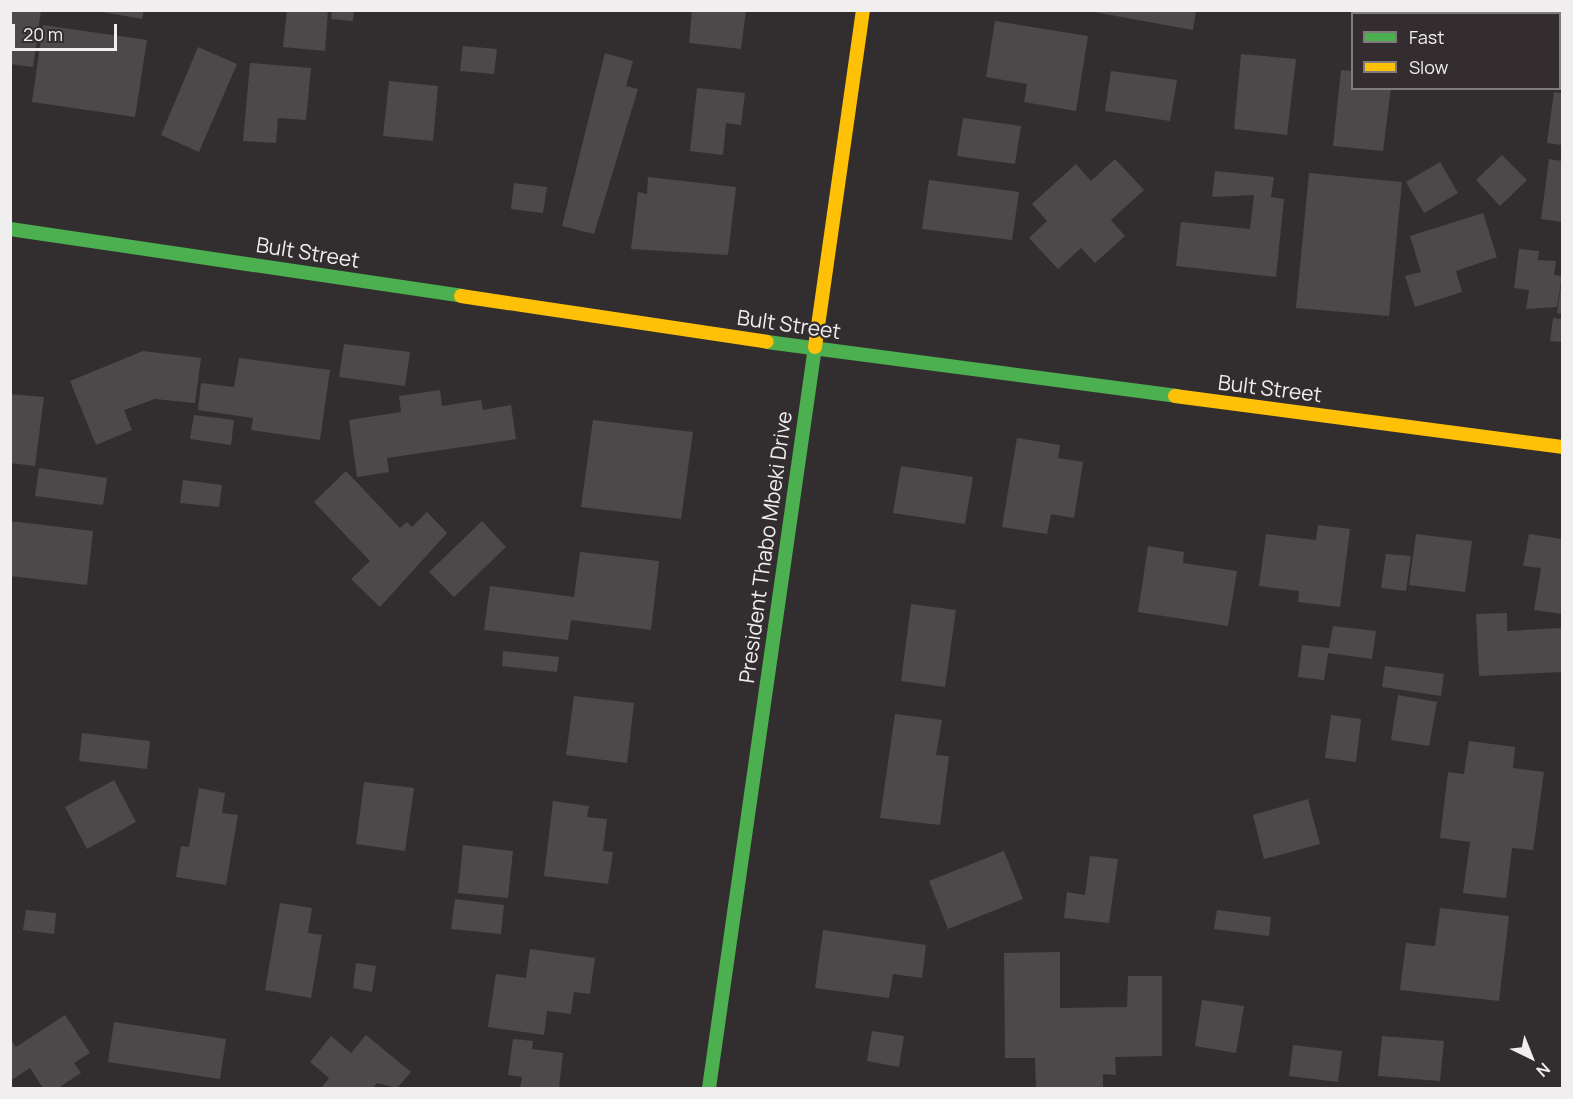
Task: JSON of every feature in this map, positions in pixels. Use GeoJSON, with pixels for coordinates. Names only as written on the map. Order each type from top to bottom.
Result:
{"type":"FeatureCollection","features":[{"type":"Feature","properties":{"kind":"street","name":"President Thabo Mbeki Drive"},"geometry":{"type":"LineString","coordinates":[[709,1089],[863,10]]}},
{"type":"Feature","properties":{"kind":"street","name":"Bult Street"},"geometry":{"type":"LineString","coordinates":[[10,229],[814,349],[1563,447]]}},
{"type":"Feature","properties":{"kind":"building"},"geometry":{"type":"Polygon","coordinates":[[[10,10],[41,10],[33,67],[10,64],[10,10]]]}},
{"type":"Feature","properties":{"kind":"building"},"geometry":{"type":"Polygon","coordinates":[[[91,10],[144,10],[142,19],[91,10]]]}},
{"type":"Feature","properties":{"kind":"building"},"geometry":{"type":"Polygon","coordinates":[[[287,10],[328,10],[325,51],[283,47],[287,10]]]}},
{"type":"Feature","properties":{"kind":"building"},"geometry":{"type":"Polygon","coordinates":[[[332,10],[354,10],[353,21],[331,19],[332,10]]]}},
{"type":"Feature","properties":{"kind":"building"},"geometry":{"type":"Polygon","coordinates":[[[692,10],[746,10],[741,49],[689,43],[692,10]]]}},
{"type":"Feature","properties":{"kind":"building"},"geometry":{"type":"Polygon","coordinates":[[[1083,10],[1196,10],[1193,30],[1083,10]]]}},
{"type":"Feature","properties":{"kind":"building"},"geometry":{"type":"Polygon","coordinates":[[[995,21],[1088,36],[1076,111],[1024,102],[1027,84],[986,77],[995,21]]]}},
{"type":"Feature","properties":{"kind":"building"},"geometry":{"type":"Polygon","coordinates":[[[43,25],[147,40],[135,117],[32,102],[43,25]]]}},
{"type":"Feature","properties":{"kind":"building"},"geometry":{"type":"Polygon","coordinates":[[[463,46],[497,49],[494,74],[460,71],[463,46]]]}},
{"type":"Feature","properties":{"kind":"building"},"geometry":{"type":"Polygon","coordinates":[[[198,47],[237,64],[199,152],[161,135],[198,47]]]}},
{"type":"Feature","properties":{"kind":"building"},"geometry":{"type":"Polygon","coordinates":[[[605,53],[633,61],[626,86],[638,89],[594,234],[562,226],[605,53]]]}},
{"type":"Feature","properties":{"kind":"building"},"geometry":{"type":"Polygon","coordinates":[[[1241,54],[1296,59],[1287,135],[1234,129],[1241,54]]]}},
{"type":"Feature","properties":{"kind":"building"},"geometry":{"type":"Polygon","coordinates":[[[250,63],[311,68],[306,120],[278,118],[276,143],[243,141],[250,63]]]}},
{"type":"Feature","properties":{"kind":"building"},"geometry":{"type":"Polygon","coordinates":[[[1341,70],[1351,71],[1351,90],[1391,90],[1383,151],[1333,146],[1341,70]]]}},
{"type":"Feature","properties":{"kind":"building"},"geometry":{"type":"Polygon","coordinates":[[[1111,71],[1177,80],[1170,121],[1105,111],[1111,71]]]}},
{"type":"Feature","properties":{"kind":"building"},"geometry":{"type":"Polygon","coordinates":[[[389,81],[438,86],[433,141],[383,136],[389,81]]]}},
{"type":"Feature","properties":{"kind":"building"},"geometry":{"type":"Polygon","coordinates":[[[697,88],[745,93],[741,125],[726,123],[723,155],[690,151],[697,88]]]}},
{"type":"Feature","properties":{"kind":"building"},"geometry":{"type":"Polygon","coordinates":[[[1554,92],[1562,93],[1562,145],[1547,143],[1554,92]]]}},
{"type":"Feature","properties":{"kind":"building"},"geometry":{"type":"Polygon","coordinates":[[[963,118],[1021,126],[1015,164],[957,156],[963,118]]]}},
{"type":"Feature","properties":{"kind":"building"},"geometry":{"type":"Polygon","coordinates":[[[1502,155],[1527,180],[1500,206],[1476,180],[1502,155]]]}},
{"type":"Feature","properties":{"kind":"building"},"geometry":{"type":"Polygon","coordinates":[[[1115,159],[1144,190],[1111,220],[1125,236],[1095,263],[1081,248],[1058,269],[1029,238],[1047,221],[1032,204],[1076,164],[1091,181],[1115,159]]]}},
{"type":"Feature","properties":{"kind":"building"},"geometry":{"type":"Polygon","coordinates":[[[1549,159],[1562,161],[1562,222],[1541,219],[1549,159]]]}},
{"type":"Feature","properties":{"kind":"building"},"geometry":{"type":"Polygon","coordinates":[[[1440,162],[1458,193],[1424,213],[1406,182],[1440,162]]]}},
{"type":"Feature","properties":{"kind":"building"},"geometry":{"type":"Polygon","coordinates":[[[1215,171],[1274,177],[1271,197],[1284,199],[1276,277],[1176,266],[1181,222],[1250,229],[1254,195],[1212,197],[1215,171]]]}},
{"type":"Feature","properties":{"kind":"building"},"geometry":{"type":"Polygon","coordinates":[[[1309,173],[1402,182],[1389,316],[1296,308],[1309,173]]]}},
{"type":"Feature","properties":{"kind":"building"},"geometry":{"type":"Polygon","coordinates":[[[648,177],[736,187],[728,255],[631,249],[638,192],[647,194],[648,177]]]}},
{"type":"Feature","properties":{"kind":"building"},"geometry":{"type":"Polygon","coordinates":[[[929,180],[1019,192],[1012,240],[922,229],[929,180]]]}},
{"type":"Feature","properties":{"kind":"building"},"geometry":{"type":"Polygon","coordinates":[[[514,183],[547,187],[543,213],[511,209],[514,183]]]}},
{"type":"Feature","properties":{"kind":"building"},"geometry":{"type":"Polygon","coordinates":[[[1483,213],[1497,257],[1456,271],[1462,292],[1415,307],[1405,276],[1421,272],[1410,236],[1483,213]]]}},
{"type":"Feature","properties":{"kind":"building"},"geometry":{"type":"Polygon","coordinates":[[[1519,249],[1539,251],[1538,260],[1556,261],[1554,275],[1562,276],[1557,307],[1526,309],[1529,290],[1514,288],[1519,249]]]}},
{"type":"Feature","properties":{"kind":"building"},"geometry":{"type":"Polygon","coordinates":[[[1562,285],[1562,314],[1557,313],[1562,285]]]}},
{"type":"Feature","properties":{"kind":"building"},"geometry":{"type":"Polygon","coordinates":[[[1553,318],[1562,319],[1562,342],[1550,341],[1553,318]]]}},
{"type":"Feature","properties":{"kind":"building"},"geometry":{"type":"Polygon","coordinates":[[[344,344],[410,352],[405,386],[339,377],[344,344]]]}},
{"type":"Feature","properties":{"kind":"building"},"geometry":{"type":"Polygon","coordinates":[[[143,351],[201,358],[195,403],[155,399],[124,410],[132,430],[96,445],[70,381],[143,351]]]}},
{"type":"Feature","properties":{"kind":"building"},"geometry":{"type":"Polygon","coordinates":[[[239,358],[330,370],[320,440],[251,430],[253,418],[198,410],[201,383],[234,387],[239,358]]]}},
{"type":"Feature","properties":{"kind":"building"},"geometry":{"type":"Polygon","coordinates":[[[440,390],[442,406],[481,400],[483,410],[511,405],[516,439],[387,458],[389,472],[357,477],[349,420],[401,412],[399,396],[440,390]]]}},
{"type":"Feature","properties":{"kind":"building"},"geometry":{"type":"Polygon","coordinates":[[[10,394],[44,397],[35,466],[10,463],[10,394]]]}},
{"type":"Feature","properties":{"kind":"building"},"geometry":{"type":"Polygon","coordinates":[[[194,415],[234,420],[231,445],[190,439],[194,415]]]}},
{"type":"Feature","properties":{"kind":"building"},"geometry":{"type":"Polygon","coordinates":[[[593,420],[693,432],[681,519],[581,507],[593,420]]]}},
{"type":"Feature","properties":{"kind":"building"},"geometry":{"type":"Polygon","coordinates":[[[1017,438],[1060,445],[1058,458],[1083,462],[1074,518],[1051,514],[1047,534],[1002,527],[1017,438]]]}},
{"type":"Feature","properties":{"kind":"building"},"geometry":{"type":"Polygon","coordinates":[[[901,466],[973,477],[965,524],[893,513],[901,466]]]}},
{"type":"Feature","properties":{"kind":"building"},"geometry":{"type":"Polygon","coordinates":[[[39,468],[107,478],[103,505],[35,496],[39,468]]]}},
{"type":"Feature","properties":{"kind":"building"},"geometry":{"type":"Polygon","coordinates":[[[346,471],[400,528],[407,522],[412,527],[427,512],[447,533],[380,607],[351,579],[370,561],[314,502],[346,471]]]}},
{"type":"Feature","properties":{"kind":"building"},"geometry":{"type":"Polygon","coordinates":[[[183,480],[222,485],[219,507],[180,503],[183,480]]]}},
{"type":"Feature","properties":{"kind":"building"},"geometry":{"type":"Polygon","coordinates":[[[10,521],[93,531],[87,585],[10,576],[10,521]]]}},
{"type":"Feature","properties":{"kind":"building"},"geometry":{"type":"Polygon","coordinates":[[[482,521],[506,547],[454,597],[429,572],[482,521]]]}},
{"type":"Feature","properties":{"kind":"building"},"geometry":{"type":"Polygon","coordinates":[[[1318,525],[1350,529],[1340,607],[1298,602],[1299,591],[1259,586],[1266,534],[1316,540],[1318,525]]]}},
{"type":"Feature","properties":{"kind":"building"},"geometry":{"type":"Polygon","coordinates":[[[1416,534],[1472,541],[1465,592],[1409,585],[1416,534]]]}},
{"type":"Feature","properties":{"kind":"building"},"geometry":{"type":"Polygon","coordinates":[[[1529,534],[1562,539],[1562,614],[1534,610],[1541,568],[1523,566],[1529,534]]]}},
{"type":"Feature","properties":{"kind":"building"},"geometry":{"type":"Polygon","coordinates":[[[1148,546],[1184,552],[1183,563],[1237,571],[1228,626],[1138,612],[1148,546]]]}},
{"type":"Feature","properties":{"kind":"building"},"geometry":{"type":"Polygon","coordinates":[[[580,552],[659,561],[651,630],[571,620],[568,640],[484,630],[490,586],[574,597],[580,552]]]}},
{"type":"Feature","properties":{"kind":"building"},"geometry":{"type":"Polygon","coordinates":[[[1386,554],[1411,556],[1406,591],[1381,588],[1386,554]]]}},
{"type":"Feature","properties":{"kind":"building"},"geometry":{"type":"Polygon","coordinates":[[[911,604],[956,610],[945,687],[901,681],[911,604]]]}},
{"type":"Feature","properties":{"kind":"building"},"geometry":{"type":"Polygon","coordinates":[[[1507,613],[1507,631],[1562,628],[1562,672],[1479,676],[1476,614],[1507,613]]]}},
{"type":"Feature","properties":{"kind":"building"},"geometry":{"type":"Polygon","coordinates":[[[1333,626],[1376,631],[1372,659],[1328,653],[1324,680],[1298,677],[1302,645],[1329,648],[1333,626]]]}},
{"type":"Feature","properties":{"kind":"building"},"geometry":{"type":"Polygon","coordinates":[[[503,651],[559,657],[557,672],[502,666],[503,651]]]}},
{"type":"Feature","properties":{"kind":"building"},"geometry":{"type":"Polygon","coordinates":[[[1385,666],[1444,674],[1441,696],[1382,687],[1385,666]]]}},
{"type":"Feature","properties":{"kind":"building"},"geometry":{"type":"Polygon","coordinates":[[[1398,695],[1437,702],[1429,746],[1391,740],[1398,695]]]}},
{"type":"Feature","properties":{"kind":"building"},"geometry":{"type":"Polygon","coordinates":[[[574,696],[634,703],[627,763],[566,755],[574,696]]]}},
{"type":"Feature","properties":{"kind":"building"},"geometry":{"type":"Polygon","coordinates":[[[895,714],[942,720],[936,755],[949,756],[940,825],[880,818],[895,714]]]}},
{"type":"Feature","properties":{"kind":"building"},"geometry":{"type":"Polygon","coordinates":[[[1331,715],[1361,719],[1356,762],[1325,758],[1331,715]]]}},
{"type":"Feature","properties":{"kind":"building"},"geometry":{"type":"Polygon","coordinates":[[[82,733],[150,741],[147,769],[79,761],[82,733]]]}},
{"type":"Feature","properties":{"kind":"building"},"geometry":{"type":"Polygon","coordinates":[[[1469,741],[1515,747],[1513,768],[1544,772],[1533,850],[1512,848],[1506,898],[1463,893],[1470,842],[1440,838],[1448,772],[1464,774],[1469,741]]]}},
{"type":"Feature","properties":{"kind":"building"},"geometry":{"type":"Polygon","coordinates":[[[114,780],[136,822],[87,849],[65,807],[114,780]]]}},
{"type":"Feature","properties":{"kind":"building"},"geometry":{"type":"Polygon","coordinates":[[[364,782],[414,788],[405,851],[356,844],[364,782]]]}},
{"type":"Feature","properties":{"kind":"building"},"geometry":{"type":"Polygon","coordinates":[[[199,788],[225,793],[222,813],[238,815],[226,885],[176,877],[181,846],[189,847],[199,788]]]}},
{"type":"Feature","properties":{"kind":"building"},"geometry":{"type":"Polygon","coordinates":[[[1308,799],[1320,844],[1264,859],[1253,815],[1308,799]]]}},
{"type":"Feature","properties":{"kind":"building"},"geometry":{"type":"Polygon","coordinates":[[[553,801],[589,806],[587,817],[607,819],[603,851],[613,852],[608,884],[544,876],[553,801]]]}},
{"type":"Feature","properties":{"kind":"building"},"geometry":{"type":"Polygon","coordinates":[[[463,845],[513,851],[508,898],[458,893],[463,845]]]}},
{"type":"Feature","properties":{"kind":"building"},"geometry":{"type":"Polygon","coordinates":[[[1004,851],[1023,899],[948,929],[929,881],[1004,851]]]}},
{"type":"Feature","properties":{"kind":"building"},"geometry":{"type":"Polygon","coordinates":[[[1090,856],[1118,859],[1109,923],[1064,918],[1067,892],[1085,895],[1090,856]]]}},
{"type":"Feature","properties":{"kind":"building"},"geometry":{"type":"Polygon","coordinates":[[[455,899],[504,905],[501,934],[451,929],[455,899]]]}},
{"type":"Feature","properties":{"kind":"building"},"geometry":{"type":"Polygon","coordinates":[[[280,903],[312,908],[308,933],[322,935],[311,998],[265,990],[280,903]]]}},
{"type":"Feature","properties":{"kind":"building"},"geometry":{"type":"Polygon","coordinates":[[[1440,908],[1509,916],[1499,1001],[1400,990],[1406,943],[1435,946],[1440,908]]]}},
{"type":"Feature","properties":{"kind":"building"},"geometry":{"type":"Polygon","coordinates":[[[26,910],[56,913],[54,934],[23,930],[26,910]]]}},
{"type":"Feature","properties":{"kind":"building"},"geometry":{"type":"Polygon","coordinates":[[[1217,910],[1271,917],[1269,936],[1214,929],[1217,910]]]}},
{"type":"Feature","properties":{"kind":"building"},"geometry":{"type":"Polygon","coordinates":[[[823,930],[926,945],[922,978],[893,974],[889,998],[815,988],[823,930]]]}},
{"type":"Feature","properties":{"kind":"building"},"geometry":{"type":"Polygon","coordinates":[[[530,949],[595,958],[590,994],[574,992],[571,1014],[547,1011],[544,1035],[488,1027],[496,974],[526,978],[530,949]]]}},
{"type":"Feature","properties":{"kind":"building"},"geometry":{"type":"Polygon","coordinates":[[[1060,952],[1060,1008],[1127,1007],[1128,976],[1162,976],[1162,1056],[1115,1057],[1116,1075],[1103,1074],[1103,1088],[1036,1088],[1035,1058],[1005,1058],[1004,953],[1060,952]]]}},
{"type":"Feature","properties":{"kind":"building"},"geometry":{"type":"Polygon","coordinates":[[[356,963],[376,966],[372,992],[353,988],[356,963]]]}},
{"type":"Feature","properties":{"kind":"building"},"geometry":{"type":"Polygon","coordinates":[[[1202,1000],[1244,1006],[1236,1053],[1195,1046],[1202,1000]]]}},
{"type":"Feature","properties":{"kind":"building"},"geometry":{"type":"Polygon","coordinates":[[[65,1015],[90,1053],[74,1063],[81,1073],[58,1088],[43,1088],[30,1068],[10,1081],[10,1038],[16,1047],[65,1015]]]}},
{"type":"Feature","properties":{"kind":"building"},"geometry":{"type":"Polygon","coordinates":[[[114,1022],[226,1039],[220,1079],[108,1062],[114,1022]]]}},
{"type":"Feature","properties":{"kind":"building"},"geometry":{"type":"Polygon","coordinates":[[[872,1031],[904,1036],[899,1067],[867,1061],[872,1031]]]}},
{"type":"Feature","properties":{"kind":"building"},"geometry":{"type":"Polygon","coordinates":[[[366,1035],[411,1072],[397,1088],[377,1083],[373,1088],[321,1088],[329,1078],[310,1062],[331,1036],[351,1053],[366,1035]]]}},
{"type":"Feature","properties":{"kind":"building"},"geometry":{"type":"Polygon","coordinates":[[[1382,1036],[1444,1041],[1440,1081],[1378,1076],[1382,1036]]]}},
{"type":"Feature","properties":{"kind":"building"},"geometry":{"type":"Polygon","coordinates":[[[513,1039],[533,1041],[532,1049],[563,1053],[559,1088],[520,1088],[522,1077],[508,1075],[513,1039]]]}},
{"type":"Feature","properties":{"kind":"building"},"geometry":{"type":"Polygon","coordinates":[[[1293,1045],[1342,1051],[1338,1082],[1289,1076],[1293,1045]]]}},
{"type":"Feature","properties":{"kind":"traffic: fast"},"geometry":{"type":"LineString","coordinates":[[10,229],[461,296]]}},
{"type":"Feature","properties":{"kind":"traffic: fast"},"geometry":{"type":"LineString","coordinates":[[767,342],[1175,396]]}},
{"type":"Feature","properties":{"kind":"traffic: fast"},"geometry":{"type":"LineString","coordinates":[[709,1088],[815,347]]}},
{"type":"Feature","properties":{"kind":"traffic: slow"},"geometry":{"type":"LineString","coordinates":[[815,347],[863,10]]}},
{"type":"Feature","properties":{"kind":"traffic: slow"},"geometry":{"type":"LineString","coordinates":[[461,296],[767,342]]}},
{"type":"Feature","properties":{"kind":"traffic: slow"},"geometry":{"type":"LineString","coordinates":[[1175,396],[1562,447]]}}]}
